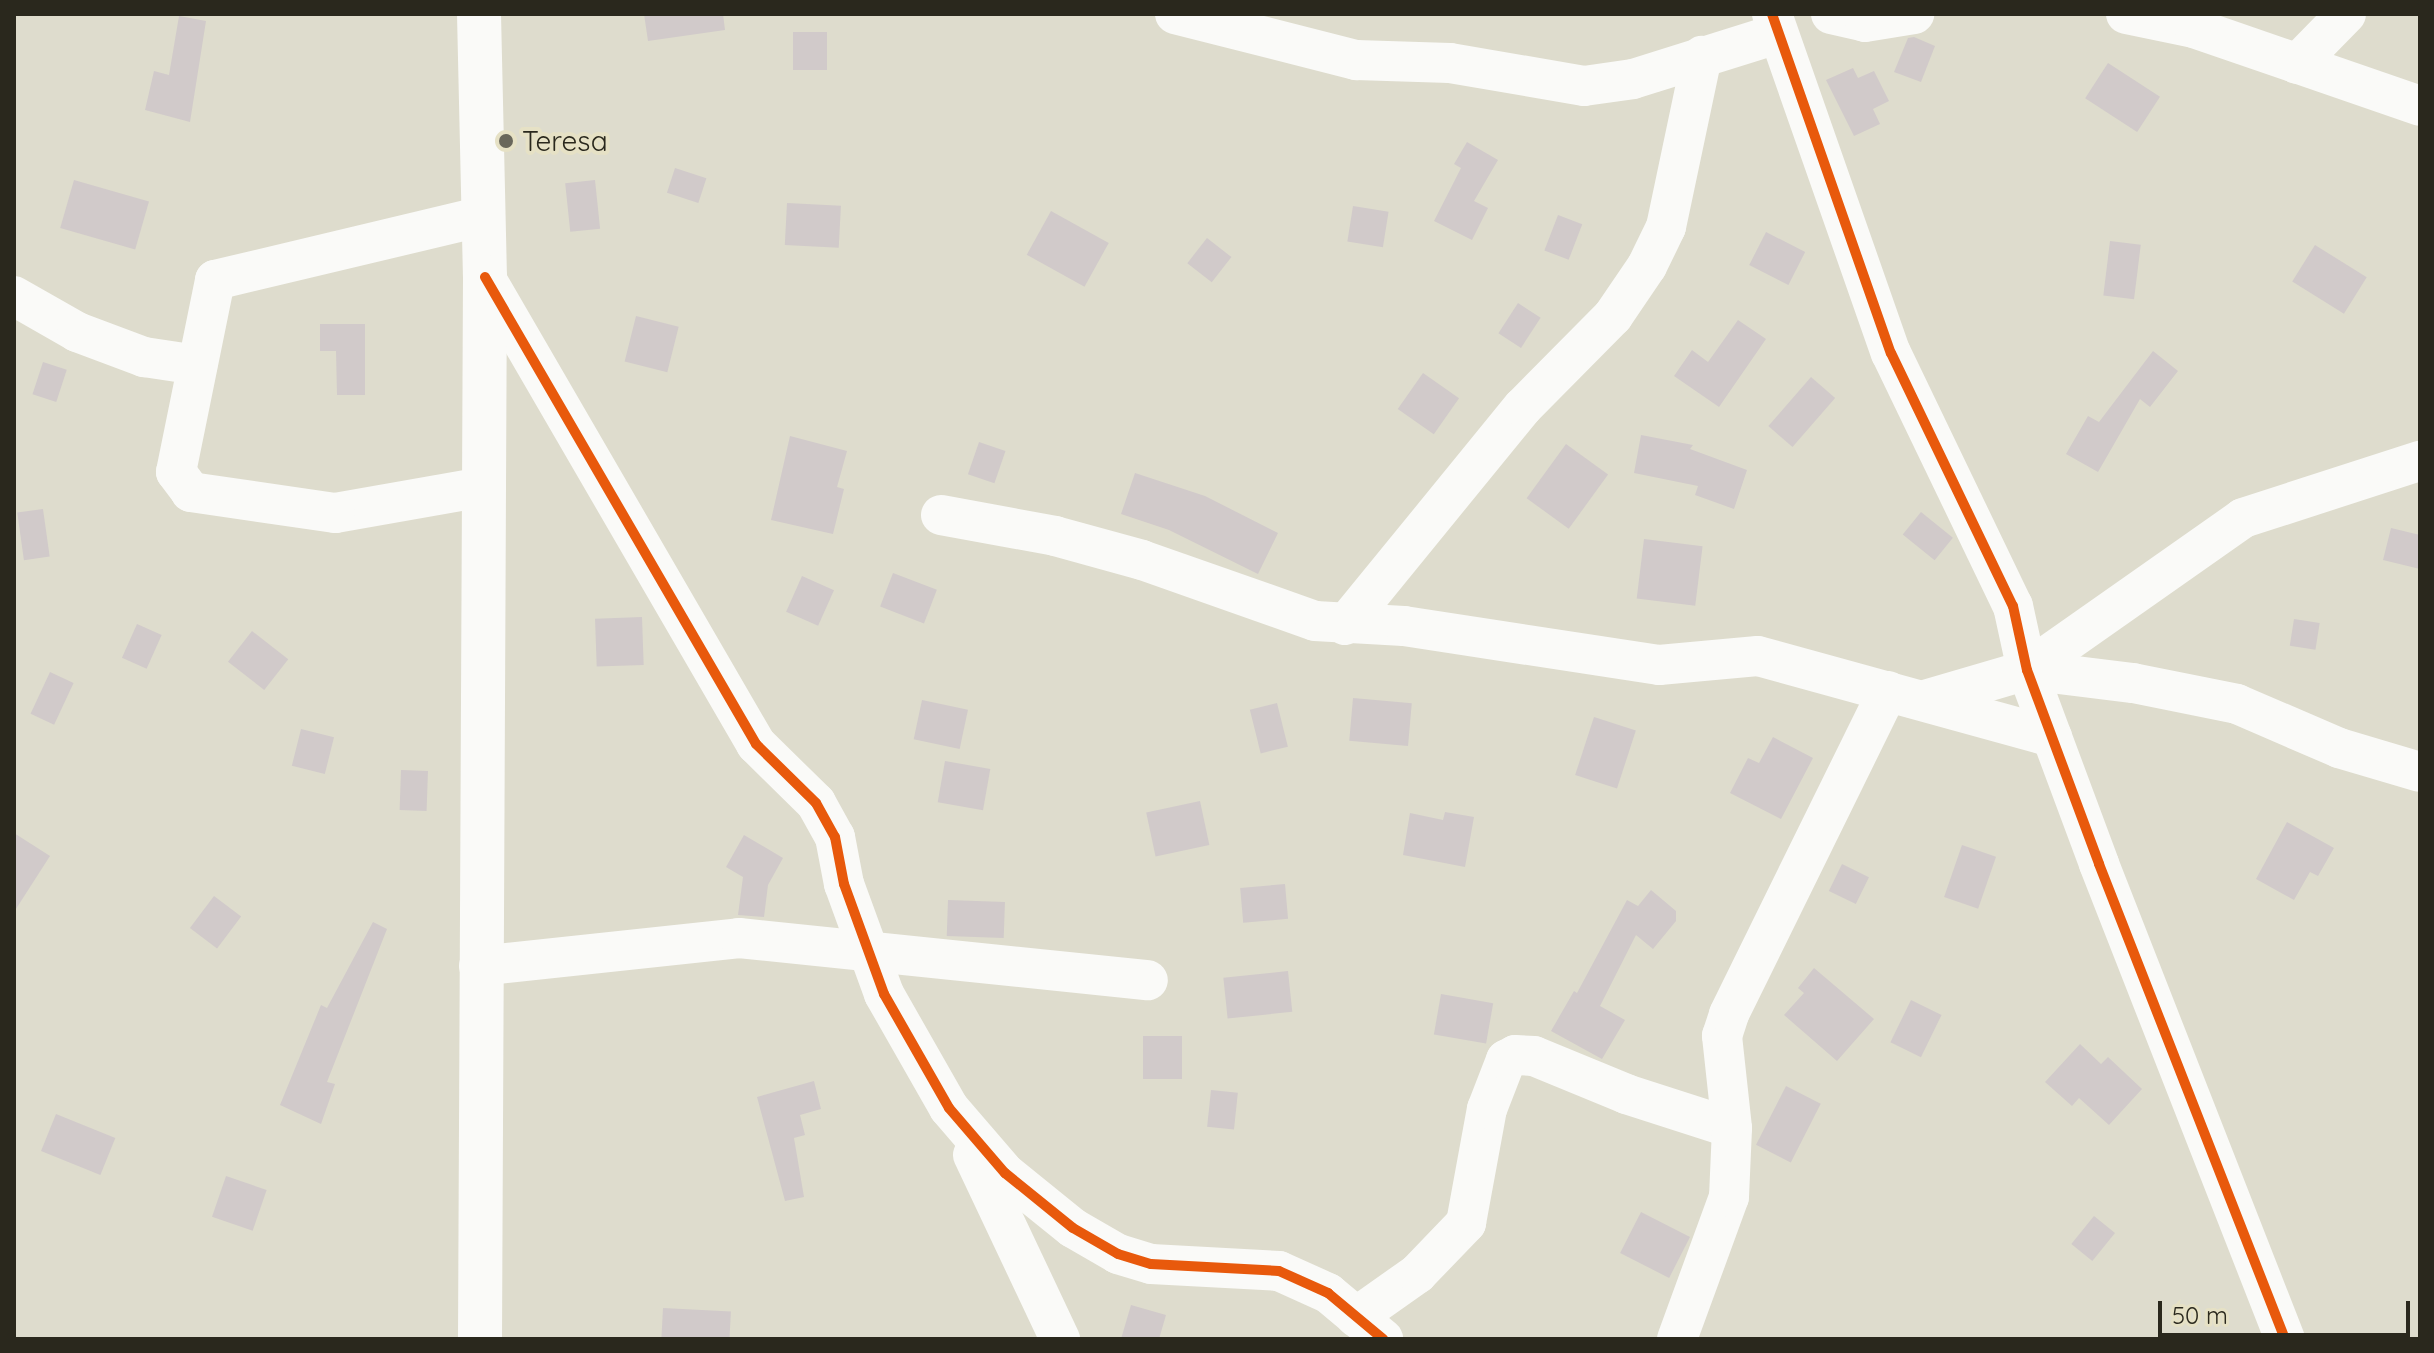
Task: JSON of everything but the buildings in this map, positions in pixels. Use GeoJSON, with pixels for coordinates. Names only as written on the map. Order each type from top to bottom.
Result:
{"type":"FeatureCollection","features":[{"type":"Feature","properties":{"kind":"street"},"geometry":{"type":"LineString","coordinates":[[479,14],[485,277],[479,966],[480,1339]]}},
{"type":"Feature","properties":{"kind":"street"},"geometry":{"type":"LineString","coordinates":[[1175,14],[1356,60],[1450,63],[1584,86],[1633,79],[1702,56],[1774,24],[1891,353],[2013,606],[2027,670],[2285,1339]]}},
{"type":"Feature","properties":{"kind":"street"},"geometry":{"type":"LineString","coordinates":[[1831,14],[1865,22],[1914,14]]}},
{"type":"Feature","properties":{"kind":"street"},"geometry":{"type":"LineString","coordinates":[[2126,14],[2194,28],[2420,106]]}},
{"type":"Feature","properties":{"kind":"street"},"geometry":{"type":"LineString","coordinates":[[2297,64],[2346,14]]}},
{"type":"Feature","properties":{"kind":"street"},"geometry":{"type":"LineString","coordinates":[[1345,625],[1523,407],[1613,316],[1647,266],[1666,227],[1702,56]]}},
{"type":"Feature","properties":{"kind":"street"},"geometry":{"type":"LineString","coordinates":[[483,216],[215,280],[176,472],[191,492],[335,513],[483,487]]}},
{"type":"Feature","properties":{"kind":"street"},"geometry":{"type":"LineString","coordinates":[[485,277],[749,732],[816,803],[835,837],[884,994],[949,1108],[1060,1339]]}},
{"type":"Feature","properties":{"kind":"street"},"geometry":{"type":"LineString","coordinates":[[14,296],[77,332],[144,357],[197,365]]}},
{"type":"Feature","properties":{"kind":"street"},"geometry":{"type":"LineString","coordinates":[[2027,670],[2243,518],[2420,461]]}},
{"type":"Feature","properties":{"kind":"street"},"geometry":{"type":"LineString","coordinates":[[941,515],[1098,548],[1315,621],[1404,626],[1659,665],[1758,656],[2052,737]]}},
{"type":"Feature","properties":{"kind":"street"},"geometry":{"type":"LineString","coordinates":[[1677,1339],[1729,1197],[1732,1128],[1722,1036],[1729,1014],[1907,696],[2027,670],[2133,683],[2237,704],[2339,748],[2420,772]]}},
{"type":"Feature","properties":{"kind":"street"},"geometry":{"type":"LineString","coordinates":[[479,966],[739,938],[1148,980]]}},
{"type":"Feature","properties":{"kind":"street"},"geometry":{"type":"LineString","coordinates":[[949,1108],[1005,1173],[1073,1228],[1118,1254],[1151,1264],[1279,1271],[1328,1293],[1369,1328],[1466,1223],[1487,1109],[1506,1060],[1515,1055],[1534,1056],[1626,1094],[1732,1128]]}},
{"type":"Feature","properties":{"kind":"cycle path"},"geometry":{"type":"LineString","coordinates":[[1772,14],[1891,353],[2013,606],[2027,670],[2099,864],[2285,1339]]}},
{"type":"Feature","properties":{"kind":"cycle path"},"geometry":{"type":"LineString","coordinates":[[485,277],[756,744],[816,803],[835,837],[844,884],[884,994],[949,1108],[1005,1173],[1073,1228],[1118,1254],[1151,1264],[1279,1271],[1328,1293],[1383,1339]]}},
{"type":"Feature","properties":{"kind":"place","name":"Teresa"},"geometry":{"type":"Point","coordinates":[506,141]}}]}
